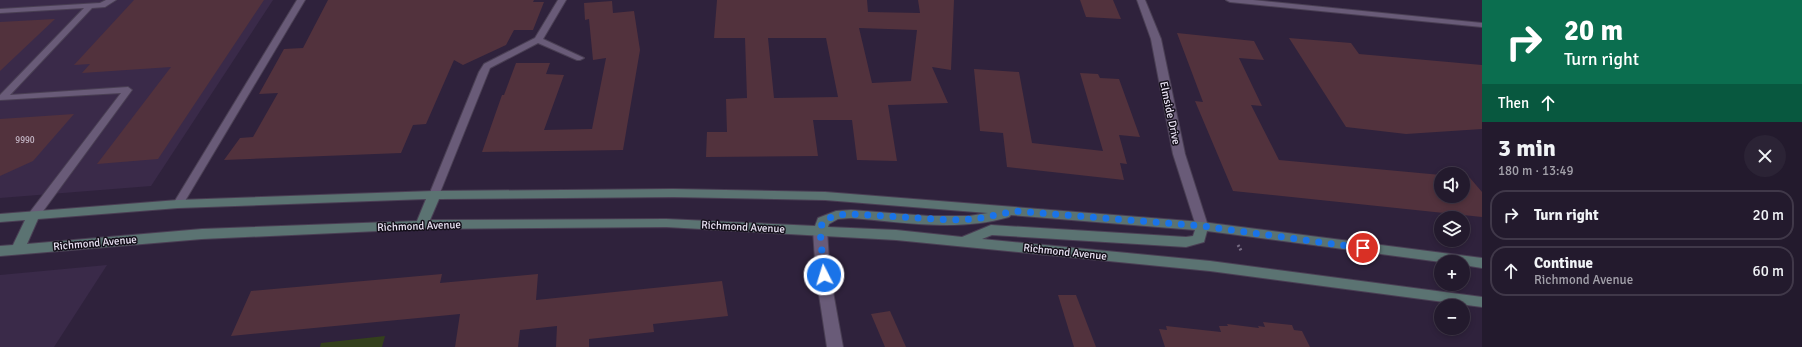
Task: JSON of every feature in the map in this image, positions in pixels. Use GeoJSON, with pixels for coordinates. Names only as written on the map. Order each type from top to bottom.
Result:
{"type":"FeatureCollection","features":[{"type":"Feature","properties":{"kind":"main road"},"geometry":{"type":"LineString","coordinates":[[0,218],[178,204],[434,195],[673,193],[778,194],[825,196],[1202,226],[1482,263]]}},
{"type":"Feature","properties":{"kind":"main road"},"geometry":{"type":"LineString","coordinates":[[422,225],[434,195]]}},
{"type":"Feature","properties":{"kind":"main road"},"geometry":{"type":"LineString","coordinates":[[820,230],[823,221],[836,215],[851,214],[952,220],[976,219],[1016,211]]}},
{"type":"Feature","properties":{"kind":"main road"},"geometry":{"type":"LineString","coordinates":[[18,249],[34,215]]}},
{"type":"Feature","properties":{"kind":"main road","name":"Richmond Avenue"},"geometry":{"type":"LineString","coordinates":[[0,251],[202,234],[422,225],[666,223],[820,230],[964,241],[1210,266],[1482,302]]}},
{"type":"Feature","properties":{"kind":"main road"},"geometry":{"type":"LineString","coordinates":[[964,241],[991,230],[1186,242],[1199,240],[1202,226]]}},
{"type":"Feature","properties":{"kind":"street","name":"Elmside Drive"},"geometry":{"type":"LineString","coordinates":[[1141,0],[1156,40],[1179,154],[1202,226]]}},
{"type":"Feature","properties":{"kind":"street"},"geometry":{"type":"LineString","coordinates":[[820,230],[824,275],[835,347]]}},
{"type":"Feature","properties":{"kind":"lane"},"geometry":{"type":"LineString","coordinates":[[0,11],[102,5],[112,0]]}},
{"type":"Feature","properties":{"kind":"lane"},"geometry":{"type":"LineString","coordinates":[[178,204],[301,0]]}},
{"type":"Feature","properties":{"kind":"lane"},"geometry":{"type":"LineString","coordinates":[[434,195],[478,80],[487,66],[538,40],[562,0]]}},
{"type":"Feature","properties":{"kind":"lane"},"geometry":{"type":"LineString","coordinates":[[1230,0],[1482,25]]}},
{"type":"Feature","properties":{"kind":"lane"},"geometry":{"type":"LineString","coordinates":[[34,215],[128,90],[2,98],[90,6]]}},
{"type":"Feature","properties":{"kind":"lane"},"geometry":{"type":"LineString","coordinates":[[538,40],[580,58]]}},
{"type":"Feature","properties":{"kind":"shaded area"},"geometry":{"type":"Polygon","coordinates":[[[0,0],[273,0],[151,186],[0,198],[0,0]]]}},
{"type":"Feature","properties":{"kind":"shaded area"},"geometry":{"type":"Polygon","coordinates":[[[107,265],[54,347],[0,347],[0,275],[107,265]]]}},
{"type":"Feature","properties":{"kind":"green space"},"geometry":{"type":"Polygon","coordinates":[[[385,336],[382,347],[320,347],[321,343],[385,336]]]}},
{"type":"Feature","properties":{"kind":"building"},"geometry":{"type":"Polygon","coordinates":[[[134,0],[264,0],[158,159],[97,164],[171,67],[82,73],[90,64],[74,65],[134,0]]]}},
{"type":"Feature","properties":{"kind":"building"},"geometry":{"type":"Polygon","coordinates":[[[328,0],[534,0],[533,2],[544,2],[533,30],[514,30],[506,45],[463,65],[454,60],[426,124],[413,125],[401,153],[224,160],[240,138],[253,137],[278,93],[259,94],[284,49],[303,48],[328,0]]]}},
{"type":"Feature","properties":{"kind":"building"},"geometry":{"type":"Polygon","coordinates":[[[717,0],[867,0],[868,12],[920,13],[918,0],[954,0],[951,70],[932,67],[948,103],[888,105],[897,161],[857,160],[852,120],[813,120],[818,156],[706,157],[707,132],[727,132],[726,99],[747,98],[745,38],[714,38],[717,0]],[[859,28],[872,83],[911,81],[917,30],[859,28]],[[768,38],[774,98],[838,97],[826,38],[768,38]]]}},
{"type":"Feature","properties":{"kind":"building"},"geometry":{"type":"Polygon","coordinates":[[[1080,0],[1113,0],[1121,19],[1086,17],[1080,0]]]}},
{"type":"Feature","properties":{"kind":"building"},"geometry":{"type":"Polygon","coordinates":[[[612,1],[613,13],[634,11],[640,50],[623,150],[482,152],[502,95],[504,95],[516,63],[550,63],[546,74],[564,75],[544,130],[592,129],[606,58],[593,60],[589,19],[585,20],[584,3],[612,1]]]}},
{"type":"Feature","properties":{"kind":"building"},"geometry":{"type":"Polygon","coordinates":[[[55,19],[0,71],[0,22],[55,19]]]}},
{"type":"Feature","properties":{"kind":"building"},"geometry":{"type":"Polygon","coordinates":[[[1177,33],[1254,41],[1264,60],[1239,58],[1262,106],[1251,105],[1279,160],[1434,174],[1434,203],[1470,203],[1470,178],[1482,192],[1482,217],[1470,216],[1470,211],[1434,212],[1233,191],[1195,101],[1203,102],[1177,33]]]}},
{"type":"Feature","properties":{"kind":"building"},"geometry":{"type":"Polygon","coordinates":[[[1289,38],[1351,43],[1359,54],[1482,65],[1482,129],[1406,134],[1346,127],[1289,38]]]}},
{"type":"Feature","properties":{"kind":"building"},"geometry":{"type":"Polygon","coordinates":[[[974,69],[1019,72],[1032,143],[1103,151],[1080,73],[1098,74],[1100,78],[1119,79],[1140,137],[1119,135],[1127,164],[1120,163],[1124,180],[1007,167],[1003,133],[980,131],[974,69]]]}},
{"type":"Feature","properties":{"kind":"building"},"geometry":{"type":"Polygon","coordinates":[[[74,114],[33,161],[0,176],[0,119],[74,114]]]}},
{"type":"Feature","properties":{"kind":"building"},"geometry":{"type":"Polygon","coordinates":[[[442,274],[440,283],[538,274],[536,300],[722,281],[728,316],[653,324],[654,332],[589,339],[589,347],[556,347],[557,326],[520,330],[518,347],[455,347],[460,314],[231,336],[251,291],[442,274]]]}},
{"type":"Feature","properties":{"kind":"building"},"geometry":{"type":"Polygon","coordinates":[[[1058,295],[1076,295],[1096,347],[1074,347],[1058,295]]]}},
{"type":"Feature","properties":{"kind":"building"},"geometry":{"type":"Polygon","coordinates":[[[890,311],[906,347],[885,347],[871,314],[890,311]]]}},
{"type":"Feature","properties":{"kind":"building"},"geometry":{"type":"Polygon","coordinates":[[[1263,322],[1292,325],[1294,330],[1302,331],[1310,347],[1165,347],[1159,329],[1167,330],[1166,326],[1221,332],[1219,326],[1228,326],[1227,324],[1259,328],[1258,326],[1265,327],[1263,322]]]}},
{"type":"Feature","properties":{"kind":"route"},"geometry":{"type":"LineString","coordinates":[[824,275],[820,230],[823,221],[836,215],[851,214],[952,220],[998,216],[1016,211],[1202,226],[1363,248]]}}]}
